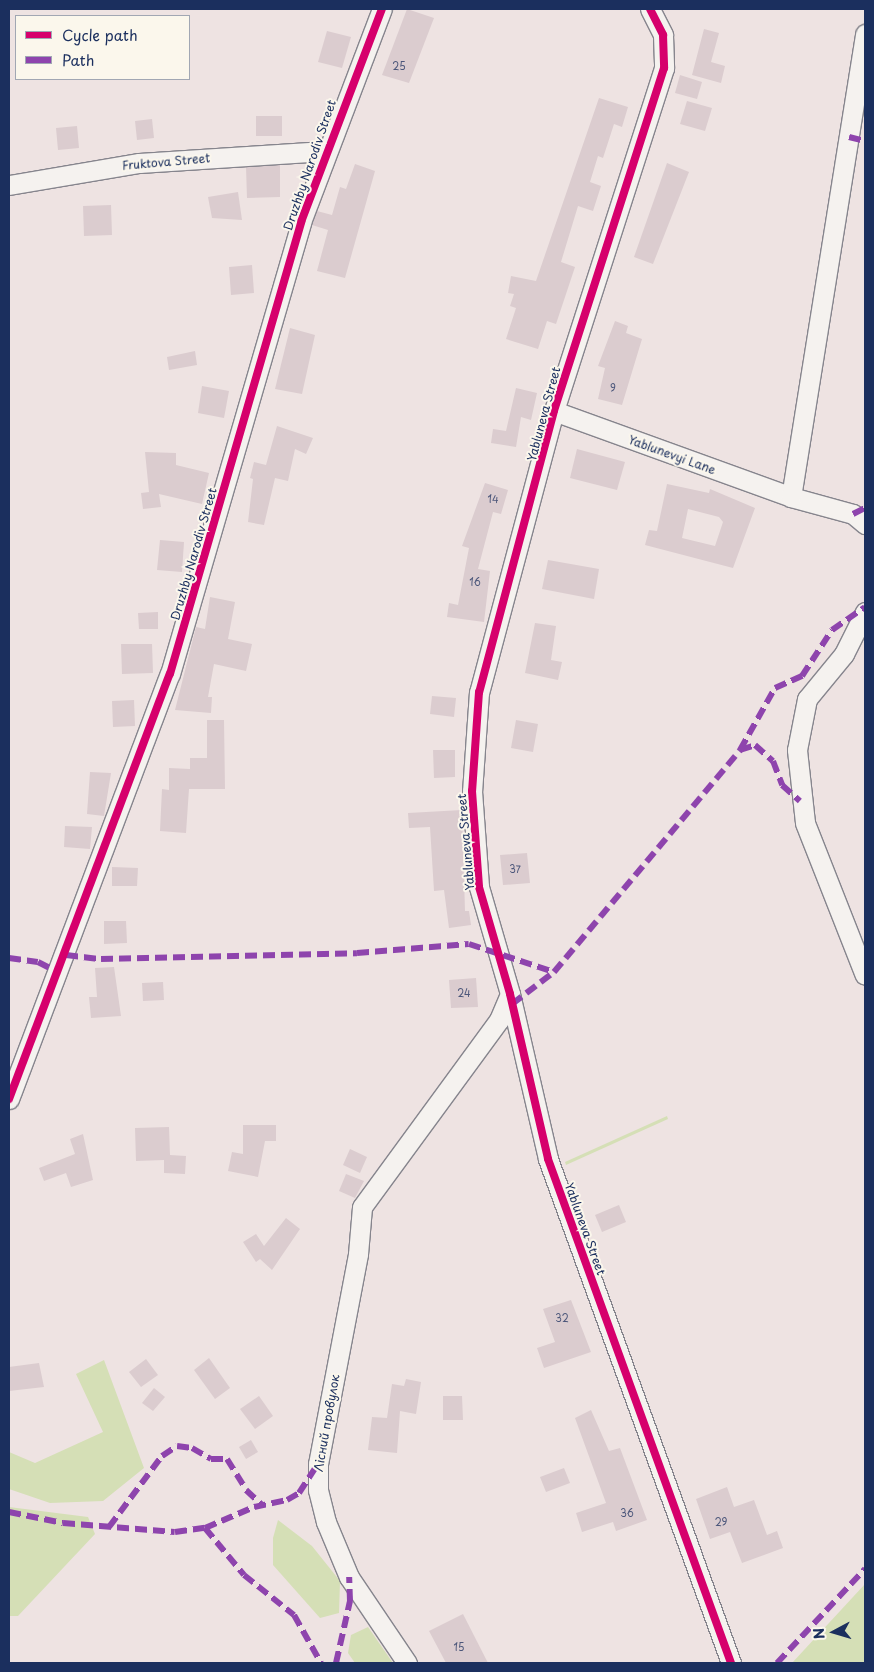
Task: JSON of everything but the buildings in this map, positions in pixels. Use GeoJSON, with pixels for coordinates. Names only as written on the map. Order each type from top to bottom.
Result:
{"type":"FeatureCollection","features":[{"type":"Feature","properties":{"kind":"street","name":"Druzhby Narodiv Street"},"geometry":{"type":"LineString","coordinates":[[9,1099],[170,674],[325,151],[382,9]]}},
{"type":"Feature","properties":{"kind":"street","name":"Yabluneva Street"},"geometry":{"type":"LineString","coordinates":[[650,9],[663,35],[664,68],[554,411],[479,692],[472,791],[479,887],[510,994],[548,1159],[731,1663]]}},
{"type":"Feature","properties":{"kind":"street"},"geometry":{"type":"LineString","coordinates":[[791,497],[865,34]]}},
{"type":"Feature","properties":{"kind":"street","name":"Fruktova Street"},"geometry":{"type":"LineString","coordinates":[[9,185],[139,163],[325,151]]}},
{"type":"Feature","properties":{"kind":"street","name":"Yablunevyi Lane"},"geometry":{"type":"LineString","coordinates":[[554,411],[791,497],[854,514],[865,524]]}},
{"type":"Feature","properties":{"kind":"street"},"geometry":{"type":"LineString","coordinates":[[865,612],[844,654],[807,699],[797,750],[805,824],[865,975]]}},
{"type":"Feature","properties":{"kind":"street","name":"Лісний провулок"},"geometry":{"type":"LineString","coordinates":[[406,1663],[349,1577],[318,1490],[318,1464],[362,1207],[498,1020],[510,994]]}},
{"type":"Feature","properties":{"kind":"green space"},"geometry":{"type":"Polygon","coordinates":[[[667,1116],[668,1119],[566,1165],[565,1162],[667,1116]]]}},
{"type":"Feature","properties":{"kind":"green space"},"geometry":{"type":"Polygon","coordinates":[[[104,1360],[144,1468],[103,1501],[50,1503],[9,1489],[9,1452],[35,1463],[103,1432],[76,1374],[104,1360]]]}},
{"type":"Feature","properties":{"kind":"green space"},"geometry":{"type":"Polygon","coordinates":[[[9,1507],[88,1517],[95,1534],[18,1616],[9,1616],[9,1507]]]}},
{"type":"Feature","properties":{"kind":"green space"},"geometry":{"type":"Polygon","coordinates":[[[278,1520],[312,1546],[340,1581],[339,1613],[320,1618],[273,1565],[273,1538],[278,1520]]]}},
{"type":"Feature","properties":{"kind":"green space"},"geometry":{"type":"Polygon","coordinates":[[[865,1584],[865,1663],[792,1663],[865,1584]]]}},
{"type":"Feature","properties":{"kind":"green space"},"geometry":{"type":"Polygon","coordinates":[[[368,1627],[393,1663],[355,1663],[348,1653],[351,1635],[368,1627]]]}},
{"type":"Feature","properties":{"kind":"marked path"},"geometry":{"type":"LineString","coordinates":[[849,137],[865,141]]}},
{"type":"Feature","properties":{"kind":"marked path"},"geometry":{"type":"LineString","coordinates":[[853,514],[865,508]]}},
{"type":"Feature","properties":{"kind":"marked path"},"geometry":{"type":"LineString","coordinates":[[66,955],[101,959],[357,953],[469,944],[554,972],[740,750],[775,688],[802,676],[832,630],[865,607]]}},
{"type":"Feature","properties":{"kind":"marked path"},"geometry":{"type":"LineString","coordinates":[[740,750],[755,745],[773,761],[782,785],[800,801]]}},
{"type":"Feature","properties":{"kind":"marked path"},"geometry":{"type":"LineString","coordinates":[[9,958],[38,962],[58,972]]}},
{"type":"Feature","properties":{"kind":"marked path"},"geometry":{"type":"LineString","coordinates":[[512,1004],[554,972]]}},
{"type":"Feature","properties":{"kind":"marked path"},"geometry":{"type":"LineString","coordinates":[[109,1527],[162,1456],[177,1446],[192,1448],[211,1459],[227,1459],[246,1490],[263,1506]]}},
{"type":"Feature","properties":{"kind":"marked path"},"geometry":{"type":"LineString","coordinates":[[9,1512],[63,1523],[175,1532],[205,1528],[254,1507],[287,1500],[299,1493],[318,1464]]}},
{"type":"Feature","properties":{"kind":"marked path"},"geometry":{"type":"LineString","coordinates":[[205,1528],[244,1575],[294,1615],[321,1663]]}},
{"type":"Feature","properties":{"kind":"marked path"},"geometry":{"type":"LineString","coordinates":[[777,1663],[865,1569]]}},
{"type":"Feature","properties":{"kind":"marked path"},"geometry":{"type":"LineString","coordinates":[[336,1663],[350,1601],[349,1577]]}},
{"type":"Feature","properties":{"kind":"cycle path"},"geometry":{"type":"LineString","coordinates":[[9,1099],[170,674],[301,222],[382,9]]}},
{"type":"Feature","properties":{"kind":"cycle path"},"geometry":{"type":"LineString","coordinates":[[650,9],[663,35],[664,68],[554,411],[479,692],[472,791],[479,887],[510,994],[548,1159],[731,1663]]}}]}
